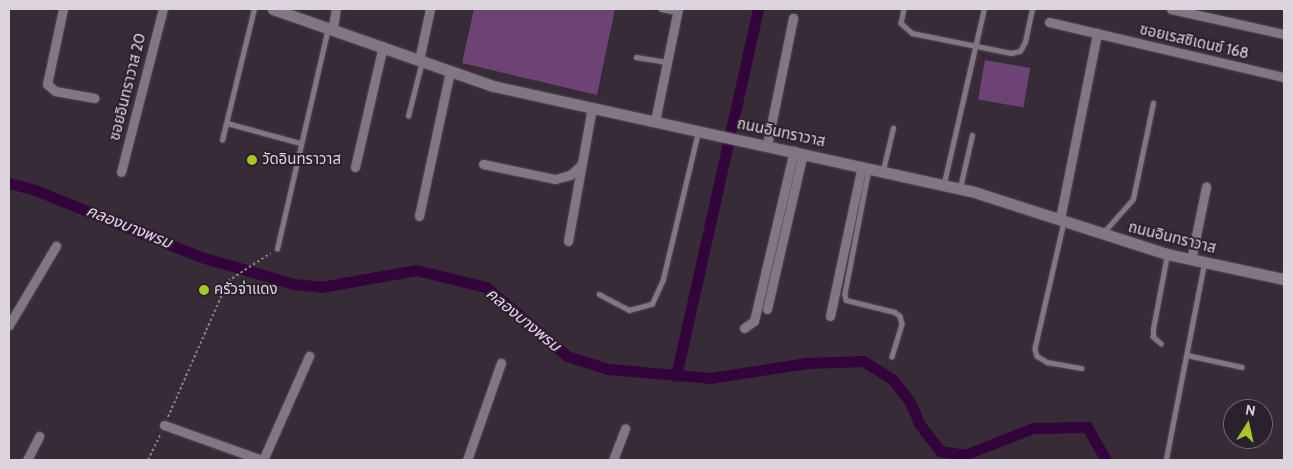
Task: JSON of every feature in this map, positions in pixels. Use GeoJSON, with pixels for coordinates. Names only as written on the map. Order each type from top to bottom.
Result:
{"type":"FeatureCollection","features":[{"type":"Feature","properties":{"kind":"street"},"geometry":{"type":"LineString","coordinates":[[63,9],[47,84],[55,91],[94,98]]}},
{"type":"Feature","properties":{"kind":"street","name":"ซอยอินทราวาส 20"},"geometry":{"type":"LineString","coordinates":[[121,172],[163,9]]}},
{"type":"Feature","properties":{"kind":"street","name":"ถนนอินทราวาส"},"geometry":{"type":"LineString","coordinates":[[274,9],[331,27],[450,72],[493,86],[944,184],[1167,254],[1284,279]]}},
{"type":"Feature","properties":{"kind":"street"},"geometry":{"type":"LineString","coordinates":[[331,27],[336,9]]}},
{"type":"Feature","properties":{"kind":"street"},"geometry":{"type":"LineString","coordinates":[[421,61],[430,9]]}},
{"type":"Feature","properties":{"kind":"street"},"geometry":{"type":"LineString","coordinates":[[1171,9],[1284,33]]}},
{"type":"Feature","properties":{"kind":"street"},"geometry":{"type":"LineString","coordinates":[[655,121],[678,10]]}},
{"type":"Feature","properties":{"kind":"street"},"geometry":{"type":"LineString","coordinates":[[767,145],[793,18]]}},
{"type":"Feature","properties":{"kind":"street","name":"ซอยเรสซิเดนซ์ 168"},"geometry":{"type":"LineString","coordinates":[[1049,22],[1284,77]]}},
{"type":"Feature","properties":{"kind":"street"},"geometry":{"type":"LineString","coordinates":[[1062,220],[1097,33]]}},
{"type":"Feature","properties":{"kind":"street"},"geometry":{"type":"LineString","coordinates":[[355,167],[382,46]]}},
{"type":"Feature","properties":{"kind":"street"},"geometry":{"type":"LineString","coordinates":[[419,216],[450,72]]}},
{"type":"Feature","properties":{"kind":"street"},"geometry":{"type":"LineString","coordinates":[[568,241],[592,107]]}},
{"type":"Feature","properties":{"kind":"street"},"geometry":{"type":"LineString","coordinates":[[767,309],[799,152]]}},
{"type":"Feature","properties":{"kind":"street"},"geometry":{"type":"LineString","coordinates":[[744,328],[754,321],[799,152]]}},
{"type":"Feature","properties":{"kind":"street"},"geometry":{"type":"LineString","coordinates":[[483,164],[555,180],[570,175],[581,164]]}},
{"type":"Feature","properties":{"kind":"street"},"geometry":{"type":"LineString","coordinates":[[830,316],[866,167]]}},
{"type":"Feature","properties":{"kind":"street"},"geometry":{"type":"LineString","coordinates":[[1191,260],[1206,187]]}},
{"type":"Feature","properties":{"kind":"street"},"geometry":{"type":"LineString","coordinates":[[9,325],[56,246]]}},
{"type":"Feature","properties":{"kind":"street"},"geometry":{"type":"LineString","coordinates":[[164,425],[262,460],[309,356]]}},
{"type":"Feature","properties":{"kind":"street"},"geometry":{"type":"LineString","coordinates":[[467,460],[501,363]]}},
{"type":"Feature","properties":{"kind":"street"},"geometry":{"type":"LineString","coordinates":[[613,460],[625,428]]}},
{"type":"Feature","properties":{"kind":"street"},"geometry":{"type":"LineString","coordinates":[[27,460],[39,436]]}},
{"type":"Feature","properties":{"kind":"lane"},"geometry":{"type":"LineString","coordinates":[[222,140],[254,9]]}},
{"type":"Feature","properties":{"kind":"lane"},"geometry":{"type":"LineString","coordinates":[[661,9],[678,10]]}},
{"type":"Feature","properties":{"kind":"lane"},"geometry":{"type":"LineString","coordinates":[[904,9],[901,23],[905,30],[1011,54],[1020,51],[1032,9]]}},
{"type":"Feature","properties":{"kind":"lane"},"geometry":{"type":"LineString","coordinates":[[944,184],[984,9]]}},
{"type":"Feature","properties":{"kind":"lane"},"geometry":{"type":"LineString","coordinates":[[276,249],[300,143],[331,27]]}},
{"type":"Feature","properties":{"kind":"lane"},"geometry":{"type":"LineString","coordinates":[[636,56],[667,62]]}},
{"type":"Feature","properties":{"kind":"lane"},"geometry":{"type":"LineString","coordinates":[[408,116],[421,61]]}},
{"type":"Feature","properties":{"kind":"lane"},"geometry":{"type":"LineString","coordinates":[[1102,234],[1133,199],[1152,103]]}},
{"type":"Feature","properties":{"kind":"lane"},"geometry":{"type":"LineString","coordinates":[[227,123],[300,143]]}},
{"type":"Feature","properties":{"kind":"lane"},"geometry":{"type":"LineString","coordinates":[[883,171],[894,128]]}},
{"type":"Feature","properties":{"kind":"lane"},"geometry":{"type":"LineString","coordinates":[[599,294],[630,310],[652,304],[663,279],[698,130]]}},
{"type":"Feature","properties":{"kind":"lane"},"geometry":{"type":"LineString","coordinates":[[960,188],[972,135]]}},
{"type":"Feature","properties":{"kind":"lane"},"geometry":{"type":"LineString","coordinates":[[866,167],[845,294],[846,300],[895,312],[900,316],[902,324],[892,356]]}},
{"type":"Feature","properties":{"kind":"lane"},"geometry":{"type":"LineString","coordinates":[[1062,220],[1035,349],[1037,356],[1047,362],[1081,368]]}},
{"type":"Feature","properties":{"kind":"lane"},"geometry":{"type":"LineString","coordinates":[[1161,344],[1153,337],[1153,329],[1167,254]]}},
{"type":"Feature","properties":{"kind":"lane"},"geometry":{"type":"LineString","coordinates":[[1166,458],[1205,262]]}},
{"type":"Feature","properties":{"kind":"lane"},"geometry":{"type":"LineString","coordinates":[[1187,355],[1242,367]]}},
{"type":"Feature","properties":{"kind":"path"},"geometry":{"type":"LineString","coordinates":[[148,460],[228,281],[276,249]]}},
{"type":"Feature","properties":{"kind":"shaded area"},"geometry":{"type":"Polygon","coordinates":[[[474,9],[615,9],[597,95],[462,63],[474,9]]]}},
{"type":"Feature","properties":{"kind":"shaded area"},"geometry":{"type":"Polygon","coordinates":[[[985,60],[1030,68],[1023,107],[978,99],[985,60]]]}},
{"type":"Feature","properties":{"kind":"waterway"},"geometry":{"type":"LineString","coordinates":[[676,376],[758,9]]}},
{"type":"Feature","properties":{"kind":"waterway","name":"คลองบางพรม"},"geometry":{"type":"LineString","coordinates":[[9,183],[35,190],[201,257],[294,284],[321,287],[416,270],[486,287],[567,356],[608,369],[710,378],[807,363],[863,361],[893,380],[910,402],[920,425],[940,451],[964,455],[1033,428],[1087,427],[1106,460]]}},
{"type":"Feature","properties":{"kind":"place","name":"วัดอินทราวาส"},"geometry":{"type":"Point","coordinates":[252,160]}},
{"type":"Feature","properties":{"kind":"place","name":"ครัวจ่าแดง"},"geometry":{"type":"Point","coordinates":[204,290]}}]}
